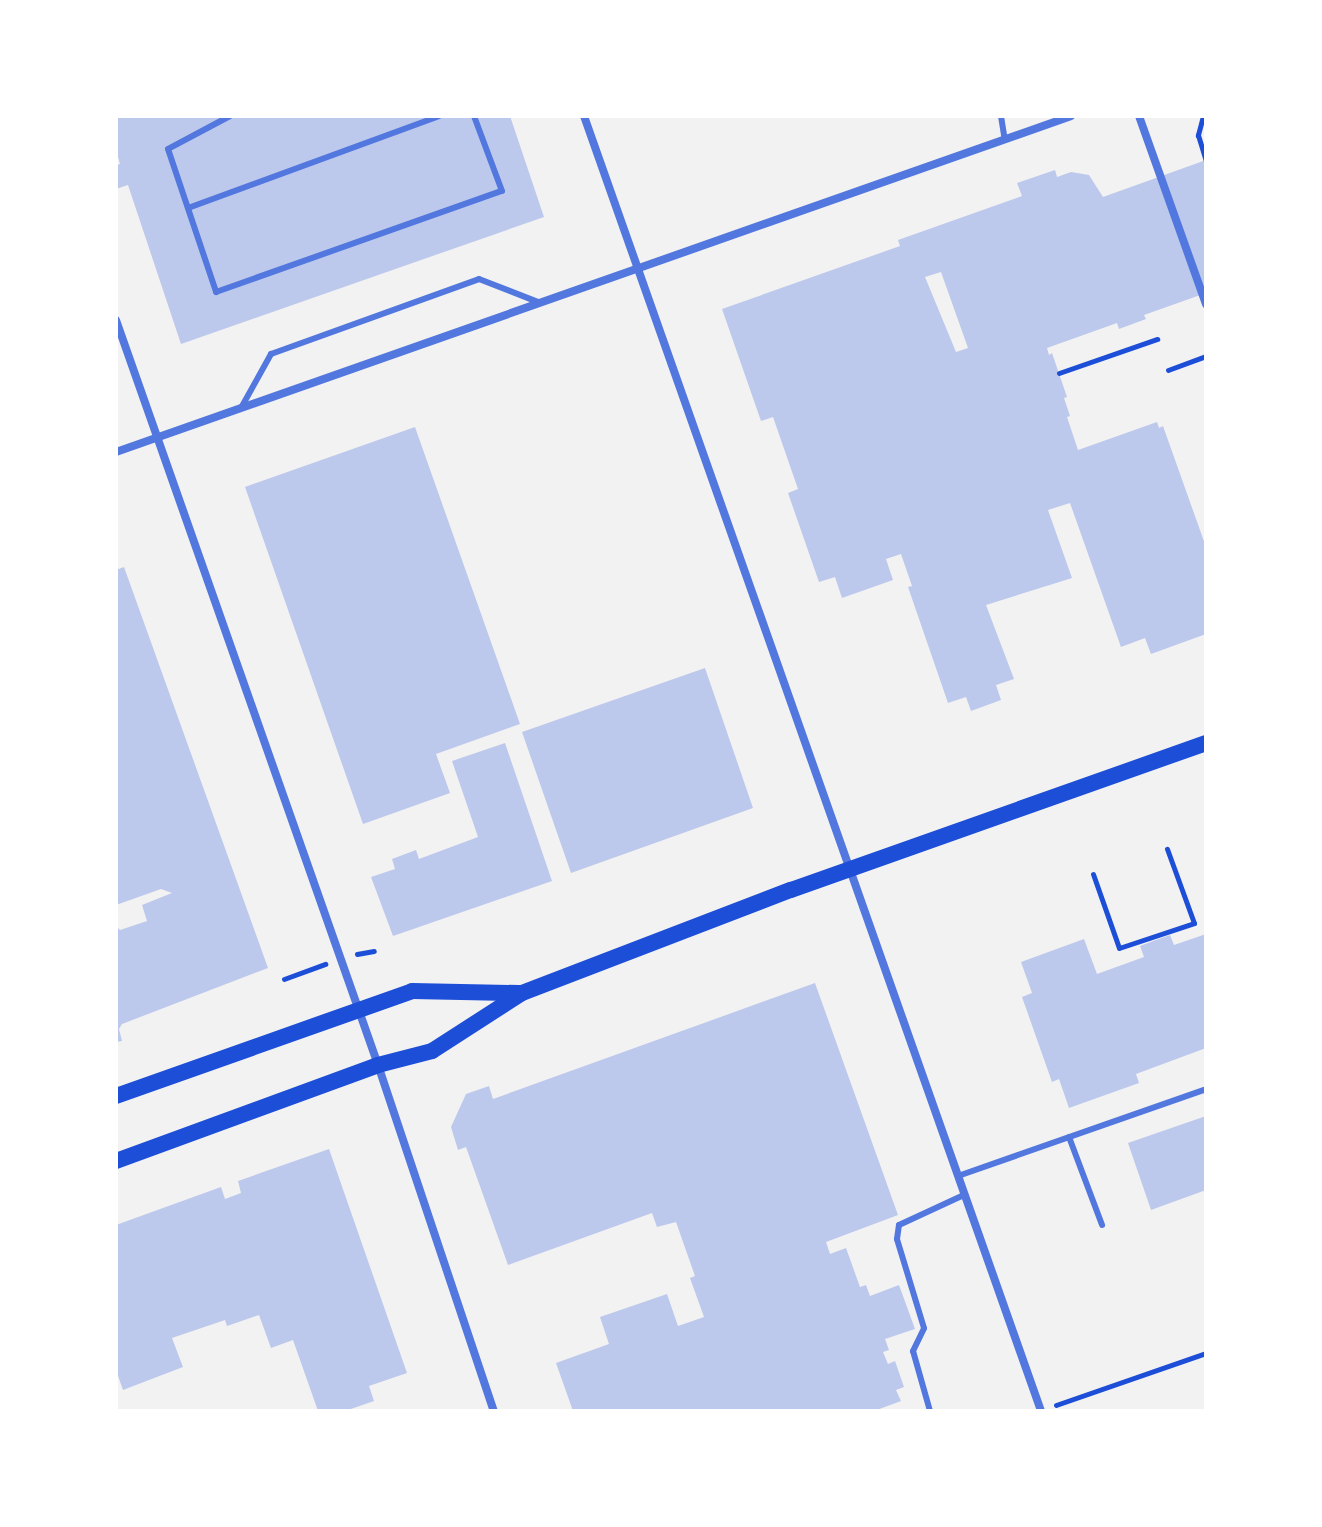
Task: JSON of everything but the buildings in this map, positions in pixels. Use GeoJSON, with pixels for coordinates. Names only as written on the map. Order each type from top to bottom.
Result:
{"type":"FeatureCollection","features":[{"type":"Feature","properties":{"kind":"main road"},"geometry":{"type":"LineString","coordinates":[[116,1161],[378,1065],[432,1051],[522,993],[849,869],[1206,743]]}},
{"type":"Feature","properties":{"kind":"main road"},"geometry":{"type":"LineString","coordinates":[[116,1096],[412,991],[522,993]]}},
{"type":"Feature","properties":{"kind":"street"},"geometry":{"type":"LineString","coordinates":[[584,116],[1041,1411]]}},
{"type":"Feature","properties":{"kind":"street"},"geometry":{"type":"LineString","coordinates":[[116,452],[1071,116]]}},
{"type":"Feature","properties":{"kind":"street"},"geometry":{"type":"LineString","coordinates":[[1139,116],[1206,304]]}},
{"type":"Feature","properties":{"kind":"street"},"geometry":{"type":"LineString","coordinates":[[116,320],[378,1065],[494,1411]]}},
{"type":"Feature","properties":{"kind":"lane"},"geometry":{"type":"LineString","coordinates":[[230,116],[168,149],[216,292],[502,191],[474,116]]}},
{"type":"Feature","properties":{"kind":"lane"},"geometry":{"type":"LineString","coordinates":[[188,208],[439,116]]}},
{"type":"Feature","properties":{"kind":"lane"},"geometry":{"type":"LineString","coordinates":[[1001,116],[1005,140]]}},
{"type":"Feature","properties":{"kind":"lane"},"geometry":{"type":"LineString","coordinates":[[241,408],[271,354],[479,279],[542,304]]}},
{"type":"Feature","properties":{"kind":"lane"},"geometry":{"type":"LineString","coordinates":[[958,1176],[1206,1089]]}},
{"type":"Feature","properties":{"kind":"lane"},"geometry":{"type":"LineString","coordinates":[[1069,1137],[1102,1225]]}},
{"type":"Feature","properties":{"kind":"lane"},"geometry":{"type":"LineString","coordinates":[[930,1411],[913,1351],[924,1328],[897,1239],[899,1225],[964,1195]]}},
{"type":"Feature","properties":{"kind":"path"},"geometry":{"type":"LineString","coordinates":[[1205,119],[1198,135],[1206,161]]}},
{"type":"Feature","properties":{"kind":"path"},"geometry":{"type":"LineString","coordinates":[[1059,373],[1157,339]]}},
{"type":"Feature","properties":{"kind":"path"},"geometry":{"type":"LineString","coordinates":[[1168,370],[1206,356]]}},
{"type":"Feature","properties":{"kind":"path"},"geometry":{"type":"LineString","coordinates":[[1093,874],[1119,948],[1152,939],[1194,923],[1167,849]]}},
{"type":"Feature","properties":{"kind":"path"},"geometry":{"type":"LineString","coordinates":[[1041,1411],[1206,1353]]}}]}
